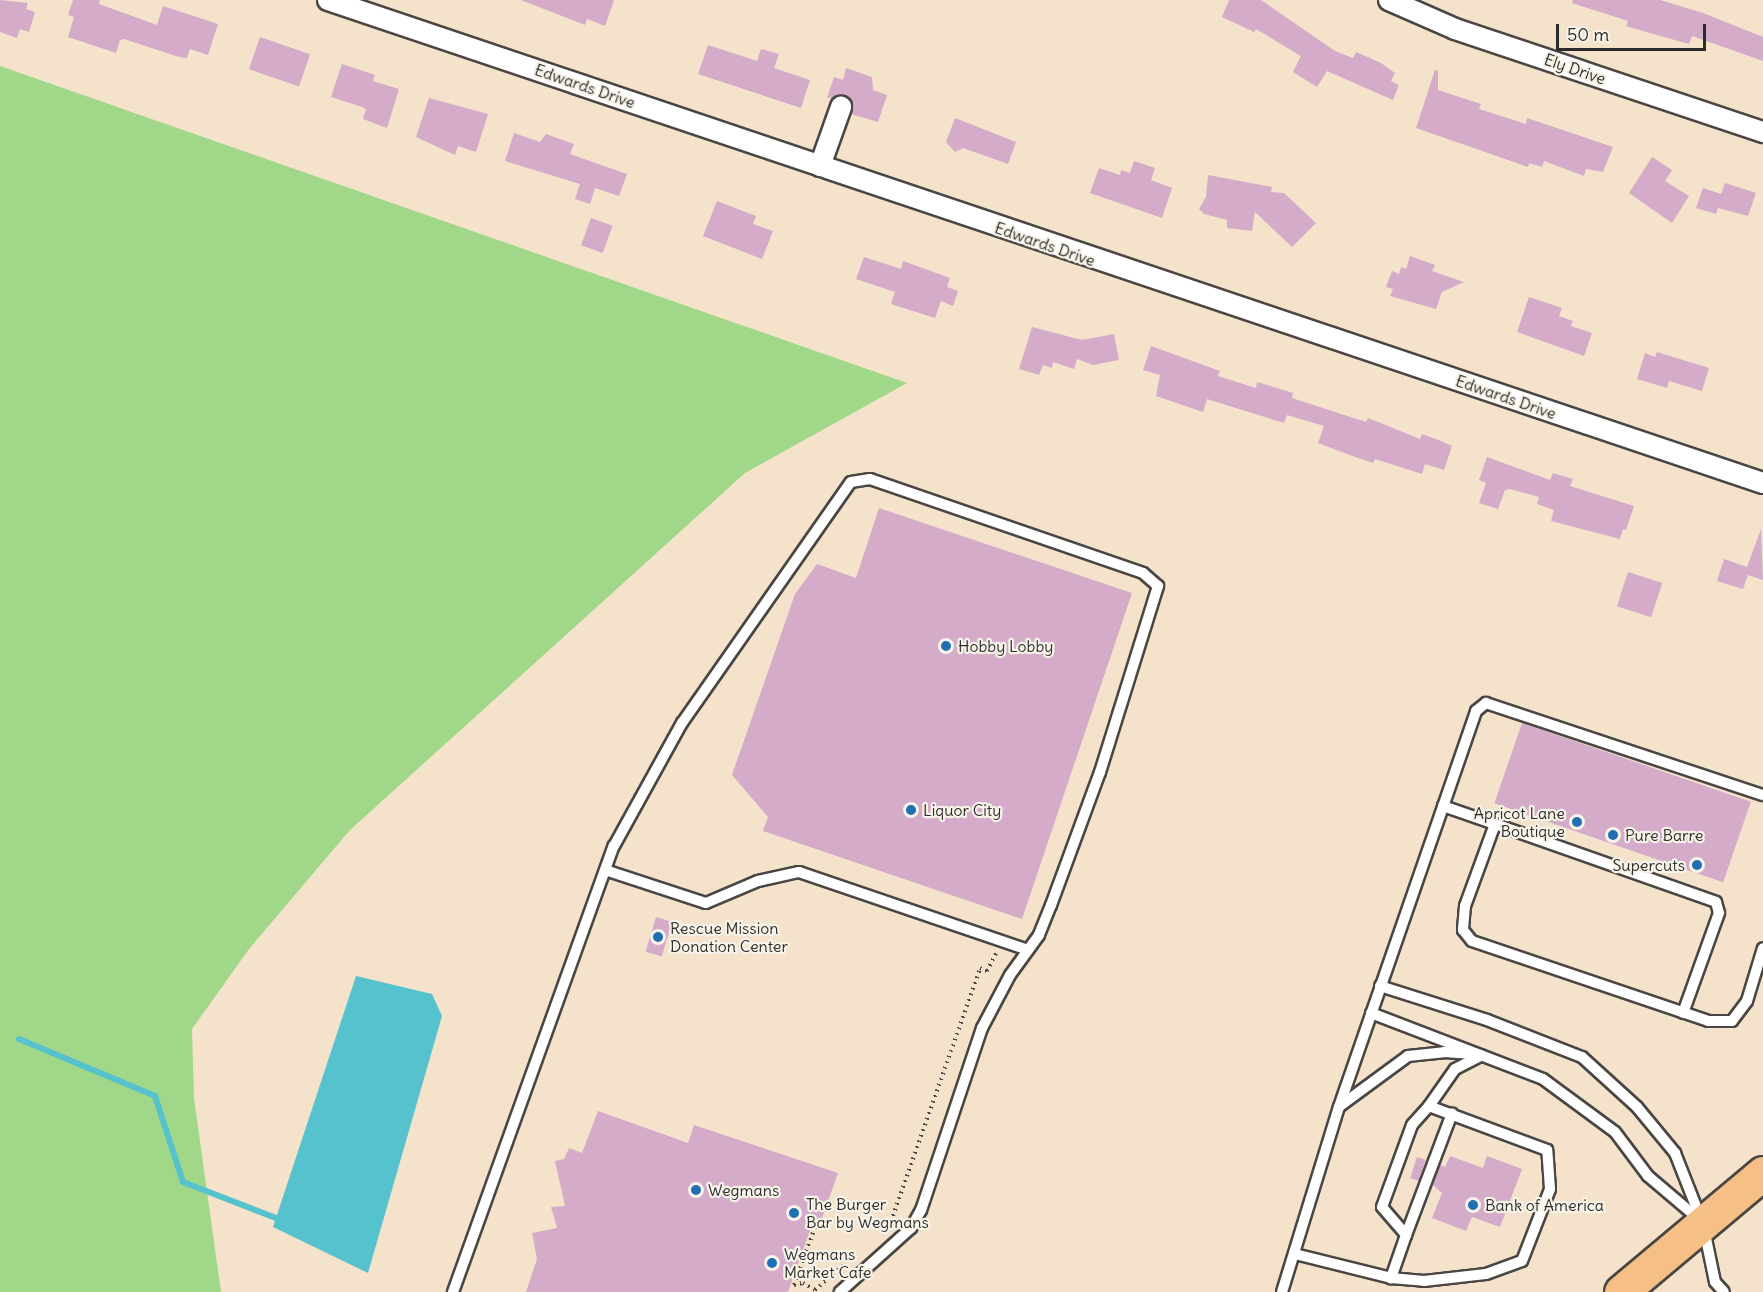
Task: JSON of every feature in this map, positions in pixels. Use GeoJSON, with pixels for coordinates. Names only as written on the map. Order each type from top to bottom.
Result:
{"type":"FeatureCollection","features":[{"type":"Feature","properties":{"kind":"highway"},"geometry":{"type":"LineString","coordinates":[[1621,1292],[1763,1173]]}},
{"type":"Feature","properties":{"kind":"street","name":"Edwards Drive"},"geometry":{"type":"LineString","coordinates":[[328,0],[1763,483]]}},
{"type":"Feature","properties":{"kind":"street","name":"Ely Drive"},"geometry":{"type":"LineString","coordinates":[[1389,0],[1455,28],[1763,132]]}},
{"type":"Feature","properties":{"kind":"street"},"geometry":{"type":"LineString","coordinates":[[820,166],[841,107]]}},
{"type":"Feature","properties":{"kind":"lane"},"geometry":{"type":"LineString","coordinates":[[453,1292],[614,846],[682,723],[851,482],[870,479],[1143,573],[1158,586],[1100,772],[1051,906],[1028,951],[1010,975],[982,1028],[921,1210],[911,1228],[840,1292]]}},
{"type":"Feature","properties":{"kind":"lane"},"geometry":{"type":"LineString","coordinates":[[1282,1292],[1339,1107],[1476,711],[1486,703],[1763,795]]}},
{"type":"Feature","properties":{"kind":"lane"},"geometry":{"type":"LineString","coordinates":[[1443,806],[1716,902],[1719,913],[1683,1013]]}},
{"type":"Feature","properties":{"kind":"lane"},"geometry":{"type":"LineString","coordinates":[[1495,824],[1465,906],[1463,930],[1472,941],[1708,1021],[1732,1021],[1747,1001],[1763,948]]}},
{"type":"Feature","properties":{"kind":"lane"},"geometry":{"type":"LineString","coordinates":[[605,870],[706,903],[758,881],[799,872],[1028,951]]}},
{"type":"Feature","properties":{"kind":"lane"},"geometry":{"type":"LineString","coordinates":[[1380,986],[1487,1020],[1582,1058],[1637,1107],[1675,1153],[1703,1224],[1715,1282],[1724,1292]]}},
{"type":"Feature","properties":{"kind":"lane"},"geometry":{"type":"LineString","coordinates":[[1371,1013],[1543,1079],[1615,1132],[1648,1176],[1703,1224]]}},
{"type":"Feature","properties":{"kind":"lane"},"geometry":{"type":"LineString","coordinates":[[1339,1107],[1408,1056],[1444,1052],[1482,1054]]}},
{"type":"Feature","properties":{"kind":"lane"},"geometry":{"type":"LineString","coordinates":[[1406,1235],[1382,1207],[1412,1125],[1455,1070],[1482,1054]]}},
{"type":"Feature","properties":{"kind":"lane"},"geometry":{"type":"LineString","coordinates":[[1295,1254],[1391,1278],[1425,1281],[1486,1274],[1522,1261],[1550,1190],[1547,1150],[1429,1106]]}},
{"type":"Feature","properties":{"kind":"lane"},"geometry":{"type":"LineString","coordinates":[[1391,1278],[1452,1113]]}},
{"type":"Feature","properties":{"kind":"path"},"geometry":{"type":"LineString","coordinates":[[882,1233],[890,1227],[981,968],[987,971],[1002,942]]}},
{"type":"Feature","properties":{"kind":"path"},"geometry":{"type":"LineString","coordinates":[[811,1226],[815,1227],[794,1285],[803,1283],[815,1290],[848,1262]]}},
{"type":"Feature","properties":{"kind":"green space"},"geometry":{"type":"Polygon","coordinates":[[[0,66],[907,383],[745,473],[350,830],[249,949],[192,1029],[194,1098],[221,1292],[0,1292],[0,66]]]}},
{"type":"Feature","properties":{"kind":"water"},"geometry":{"type":"Polygon","coordinates":[[[356,976],[432,994],[442,1016],[368,1273],[273,1227],[356,976]]]}},
{"type":"Feature","properties":{"kind":"building"},"geometry":{"type":"Polygon","coordinates":[[[0,0],[28,3],[26,9],[35,12],[29,32],[20,29],[17,38],[0,32],[0,0]]]}},
{"type":"Feature","properties":{"kind":"building"},"geometry":{"type":"Polygon","coordinates":[[[73,0],[100,0],[99,4],[157,25],[163,6],[218,24],[208,55],[190,49],[187,58],[179,57],[124,39],[120,40],[116,53],[68,37],[74,17],[68,15],[73,0]]]}},
{"type":"Feature","properties":{"kind":"building"},"geometry":{"type":"Polygon","coordinates":[[[521,0],[614,0],[605,26],[587,19],[585,25],[521,0]]]}},
{"type":"Feature","properties":{"kind":"building"},"geometry":{"type":"Polygon","coordinates":[[[1229,0],[1261,0],[1335,51],[1353,58],[1356,52],[1381,63],[1395,73],[1391,81],[1399,85],[1393,100],[1327,71],[1317,87],[1293,72],[1301,56],[1256,29],[1254,32],[1222,17],[1229,0]]]}},
{"type":"Feature","properties":{"kind":"building"},"geometry":{"type":"Polygon","coordinates":[[[1573,0],[1660,0],[1703,13],[1763,37],[1763,61],[1692,36],[1689,44],[1626,26],[1628,21],[1572,3],[1573,0]]]}},
{"type":"Feature","properties":{"kind":"building"},"geometry":{"type":"Polygon","coordinates":[[[260,37],[310,54],[299,86],[249,69],[260,37]]]}},
{"type":"Feature","properties":{"kind":"building"},"geometry":{"type":"Polygon","coordinates":[[[708,45],[757,61],[761,49],[779,54],[774,68],[810,80],[801,108],[698,74],[708,45]]]}},
{"type":"Feature","properties":{"kind":"building"},"geometry":{"type":"Polygon","coordinates":[[[342,64],[375,75],[373,81],[399,89],[387,128],[363,119],[366,109],[331,97],[342,64]]]}},
{"type":"Feature","properties":{"kind":"building"},"geometry":{"type":"Polygon","coordinates":[[[846,68],[872,77],[873,90],[887,95],[878,122],[851,114],[853,104],[846,96],[827,98],[834,77],[843,80],[846,68]]]}},
{"type":"Feature","properties":{"kind":"building"},"geometry":{"type":"Polygon","coordinates":[[[1435,70],[1438,71],[1438,90],[1481,104],[1479,109],[1526,124],[1527,118],[1613,147],[1603,172],[1586,169],[1584,176],[1544,161],[1542,167],[1529,163],[1528,167],[1416,128],[1435,70]]]}},
{"type":"Feature","properties":{"kind":"building"},"geometry":{"type":"Polygon","coordinates":[[[429,98],[488,114],[476,152],[458,146],[455,155],[416,137],[429,98]]]}},
{"type":"Feature","properties":{"kind":"building"},"geometry":{"type":"Polygon","coordinates":[[[955,118],[1016,142],[1008,164],[963,148],[955,152],[946,142],[955,118]]]}},
{"type":"Feature","properties":{"kind":"building"},"geometry":{"type":"Polygon","coordinates":[[[514,133],[540,142],[546,134],[574,144],[570,154],[627,174],[619,196],[595,188],[590,204],[575,199],[580,184],[505,161],[514,133]]]}},
{"type":"Feature","properties":{"kind":"building"},"geometry":{"type":"Polygon","coordinates":[[[1652,157],[1672,170],[1665,181],[1689,196],[1672,223],[1629,193],[1652,157]]]}},
{"type":"Feature","properties":{"kind":"building"},"geometry":{"type":"Polygon","coordinates":[[[1134,161],[1155,168],[1151,180],[1172,188],[1162,218],[1090,193],[1099,168],[1120,175],[1121,170],[1130,173],[1134,161]]]}},
{"type":"Feature","properties":{"kind":"building"},"geometry":{"type":"Polygon","coordinates":[[[1208,175],[1272,187],[1271,192],[1284,193],[1316,223],[1292,247],[1255,212],[1252,231],[1227,228],[1227,220],[1204,214],[1199,209],[1206,197],[1208,175]]]}},
{"type":"Feature","properties":{"kind":"building"},"geometry":{"type":"Polygon","coordinates":[[[1725,183],[1756,193],[1748,216],[1718,208],[1716,214],[1696,208],[1703,188],[1721,194],[1725,183]]]}},
{"type":"Feature","properties":{"kind":"building"},"geometry":{"type":"Polygon","coordinates":[[[717,201],[756,216],[753,224],[773,231],[762,259],[703,236],[717,201]]]}},
{"type":"Feature","properties":{"kind":"building"},"geometry":{"type":"Polygon","coordinates":[[[591,218],[613,226],[603,253],[581,245],[591,218]]]}},
{"type":"Feature","properties":{"kind":"building"},"geometry":{"type":"Polygon","coordinates":[[[1410,256],[1435,265],[1432,271],[1464,282],[1442,292],[1436,309],[1390,296],[1393,289],[1386,287],[1392,271],[1399,274],[1401,267],[1406,269],[1410,256]]]}},
{"type":"Feature","properties":{"kind":"building"},"geometry":{"type":"Polygon","coordinates":[[[864,257],[901,269],[903,261],[950,278],[947,287],[958,291],[953,306],[941,301],[935,318],[891,304],[895,292],[856,279],[864,257]]]}},
{"type":"Feature","properties":{"kind":"building"},"geometry":{"type":"Polygon","coordinates":[[[1529,297],[1562,308],[1559,316],[1573,321],[1571,326],[1592,333],[1584,356],[1517,332],[1529,297]]]}},
{"type":"Feature","properties":{"kind":"building"},"geometry":{"type":"Polygon","coordinates":[[[1032,327],[1082,340],[1114,334],[1119,360],[1093,365],[1077,359],[1074,369],[1053,362],[1052,368],[1043,365],[1039,375],[1019,369],[1032,327]]]}},
{"type":"Feature","properties":{"kind":"building"},"geometry":{"type":"Polygon","coordinates":[[[1151,346],[1220,371],[1218,376],[1256,388],[1257,382],[1293,393],[1292,398],[1366,422],[1368,418],[1420,439],[1422,434],[1441,441],[1452,446],[1444,470],[1425,464],[1422,474],[1375,459],[1373,463],[1358,458],[1318,443],[1324,426],[1287,415],[1284,423],[1207,399],[1203,412],[1156,396],[1160,375],[1143,370],[1151,346]]]}},
{"type":"Feature","properties":{"kind":"building"},"geometry":{"type":"Polygon","coordinates":[[[1657,352],[1709,368],[1702,391],[1669,381],[1667,388],[1637,379],[1645,353],[1655,357],[1657,352]]]}},
{"type":"Feature","properties":{"kind":"building"},"geometry":{"type":"Polygon","coordinates":[[[1487,457],[1550,480],[1553,473],[1573,479],[1570,486],[1634,506],[1626,530],[1623,529],[1620,539],[1551,521],[1554,510],[1537,504],[1539,497],[1510,489],[1505,490],[1498,509],[1479,503],[1486,483],[1479,480],[1487,457]]]}},
{"type":"Feature","properties":{"kind":"building","name":"Hobby Lobby"},"geometry":{"type":"Polygon","coordinates":[[[879,508],[1132,593],[1022,919],[763,831],[768,817],[732,775],[795,594],[817,564],[856,578],[879,508]]]}},
{"type":"Feature","properties":{"kind":"building"},"geometry":{"type":"Polygon","coordinates":[[[1761,529],[1763,580],[1748,575],[1743,589],[1717,581],[1724,559],[1747,567],[1761,529]]]}},
{"type":"Feature","properties":{"kind":"building"},"geometry":{"type":"Polygon","coordinates":[[[1628,572],[1662,583],[1651,617],[1617,606],[1628,572]]]}},
{"type":"Feature","properties":{"kind":"building"},"geometry":{"type":"Polygon","coordinates":[[[1522,723],[1751,802],[1723,882],[1494,803],[1522,723]]]}},
{"type":"Feature","properties":{"kind":"building","name":"Rescue Mission Donation Center"},"geometry":{"type":"Polygon","coordinates":[[[656,917],[672,922],[662,956],[645,951],[656,917]]]}},
{"type":"Feature","properties":{"kind":"building","name":"Wegmans"},"geometry":{"type":"Polygon","coordinates":[[[598,1111],[688,1143],[694,1125],[838,1173],[821,1221],[814,1219],[788,1292],[526,1292],[537,1259],[532,1233],[557,1228],[551,1207],[565,1206],[555,1161],[564,1159],[569,1148],[582,1153],[598,1111]]]}},
{"type":"Feature","properties":{"kind":"building","name":"Bank of America"},"geometry":{"type":"Polygon","coordinates":[[[1450,1156],[1483,1168],[1487,1156],[1522,1169],[1500,1227],[1472,1217],[1466,1231],[1432,1218],[1442,1193],[1433,1185],[1440,1165],[1445,1167],[1450,1156]]]}},
{"type":"Feature","properties":{"kind":"building"},"geometry":{"type":"Polygon","coordinates":[[[1417,1157],[1426,1160],[1419,1181],[1410,1178],[1417,1157]]]}},
{"type":"Feature","properties":{"kind":"waterway"},"geometry":{"type":"LineString","coordinates":[[19,1039],[155,1096],[183,1182],[276,1218]]}},
{"type":"Feature","properties":{"kind":"place","name":"Hobby Lobby"},"geometry":{"type":"Point","coordinates":[946,646]}},
{"type":"Feature","properties":{"kind":"place","name":"Liquor City"},"geometry":{"type":"Point","coordinates":[911,810]}},
{"type":"Feature","properties":{"kind":"place","name":"Apricot Lane Boutique"},"geometry":{"type":"Point","coordinates":[1577,822]}},
{"type":"Feature","properties":{"kind":"place","name":"Pure Barre"},"geometry":{"type":"Point","coordinates":[1613,835]}},
{"type":"Feature","properties":{"kind":"place","name":"Supercuts"},"geometry":{"type":"Point","coordinates":[1697,865]}},
{"type":"Feature","properties":{"kind":"place","name":"Rescue Mission Donation Center"},"geometry":{"type":"Point","coordinates":[658,937]}},
{"type":"Feature","properties":{"kind":"place","name":"Wegmans"},"geometry":{"type":"Point","coordinates":[696,1190]}},
{"type":"Feature","properties":{"kind":"place","name":"Bank of America"},"geometry":{"type":"Point","coordinates":[1473,1205]}},
{"type":"Feature","properties":{"kind":"place","name":"The Burger Bar by Wegmans"},"geometry":{"type":"Point","coordinates":[794,1213]}},
{"type":"Feature","properties":{"kind":"place","name":"Wegmans Market Cafe"},"geometry":{"type":"Point","coordinates":[772,1263]}}]}
